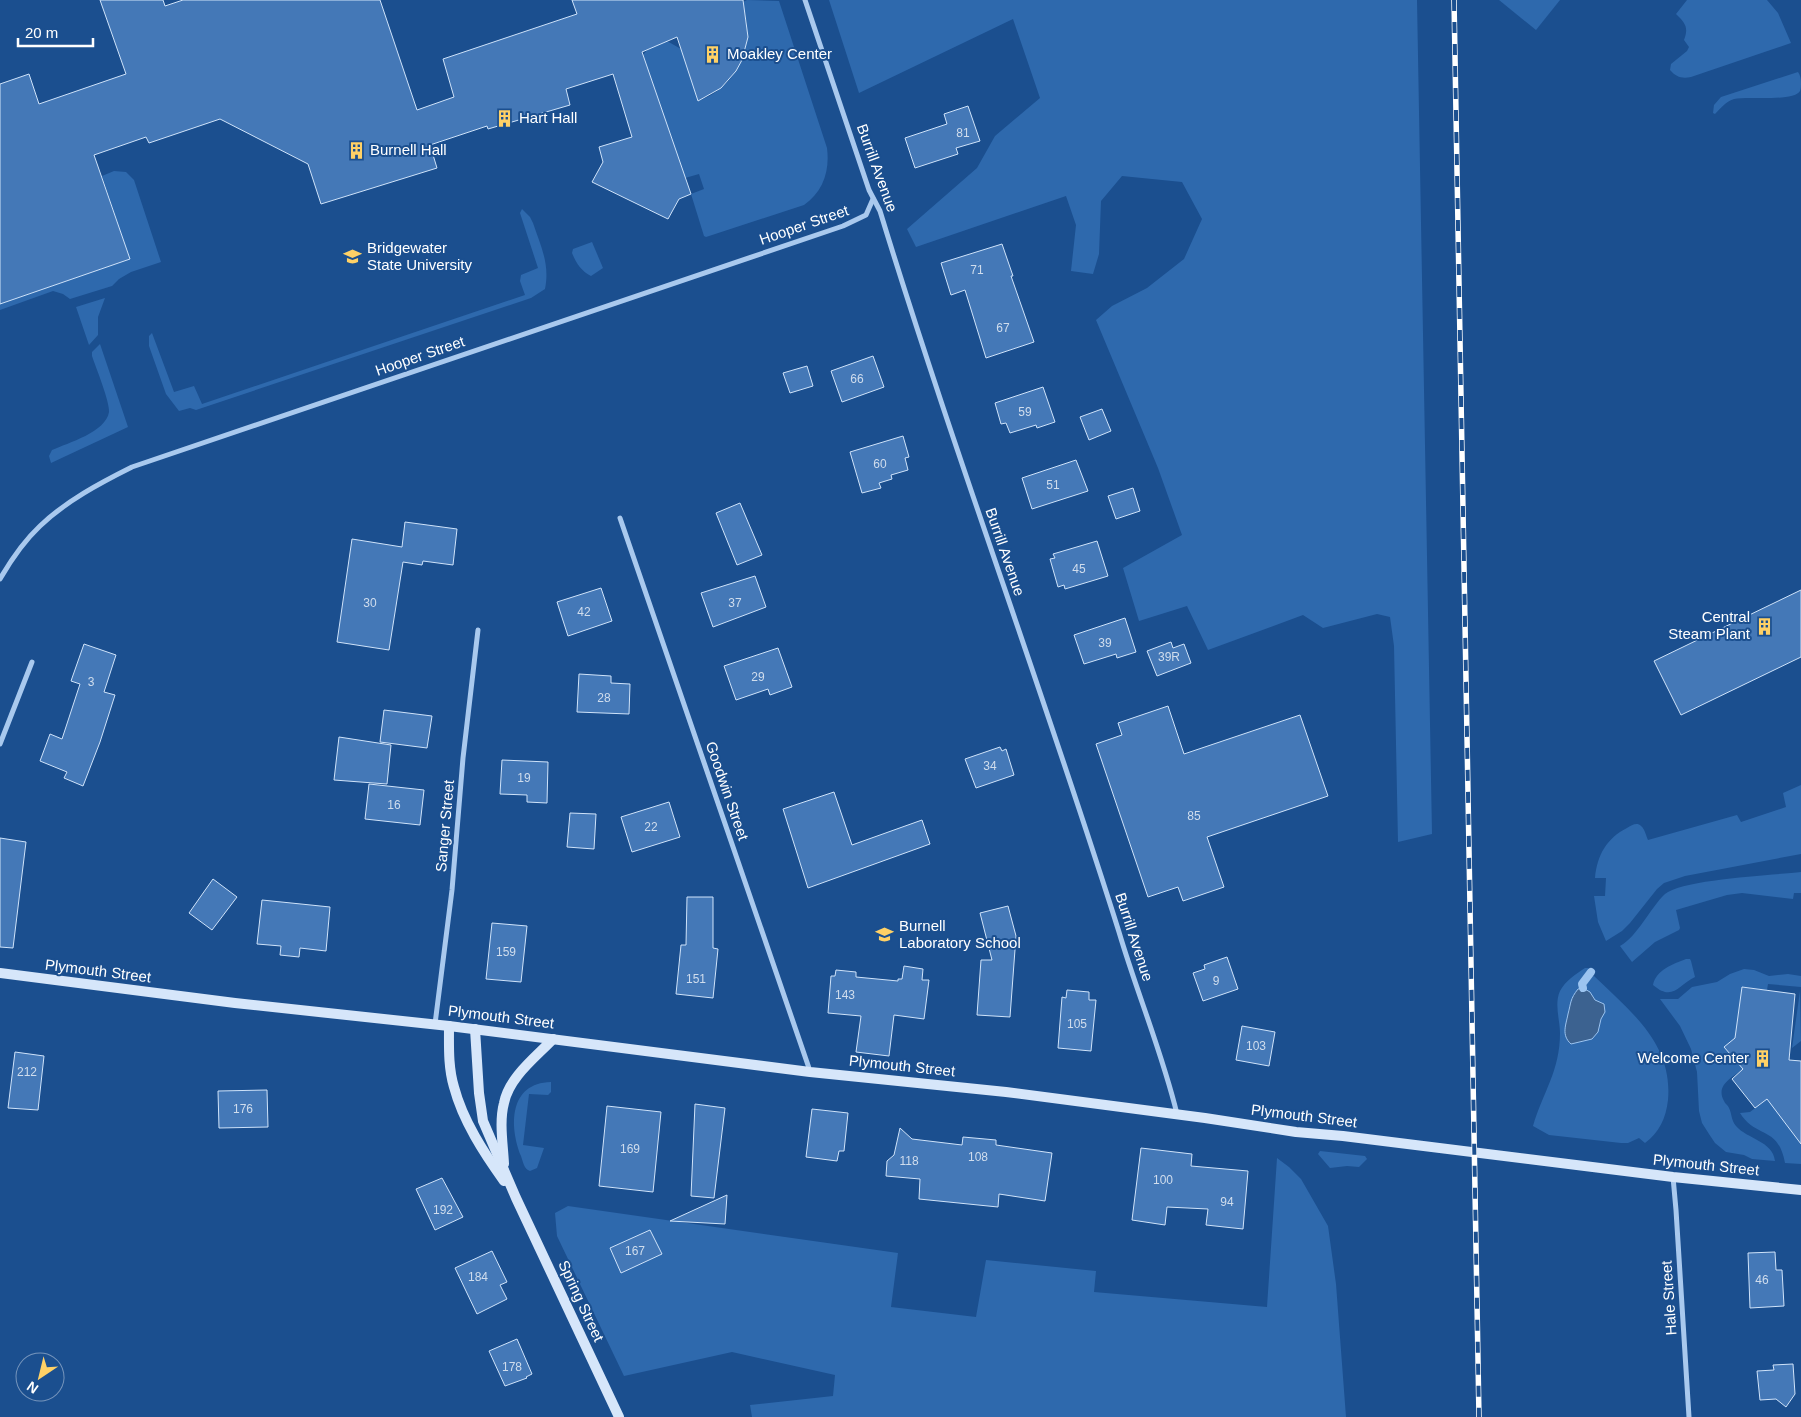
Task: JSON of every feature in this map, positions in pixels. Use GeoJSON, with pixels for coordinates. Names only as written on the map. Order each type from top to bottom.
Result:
{"type":"FeatureCollection","features":[{"type":"Feature","properties":{"kind":"main road","name":"Plymouth Street"},"geometry":{"type":"LineString","coordinates":[[0,973],[227,1002],[435,1024],[762,1064],[810,1072],[1006,1092],[1296,1132],[1343,1136],[1673,1177],[1801,1190]]}},
{"type":"Feature","properties":{"kind":"main road","name":"Spring Street"},"geometry":{"type":"LineString","coordinates":[[449,1026],[450,1063],[454,1086],[461,1106],[479,1143],[516,1198]]}},
{"type":"Feature","properties":{"kind":"main road","name":"Spring Street"},"geometry":{"type":"LineString","coordinates":[[475,1029],[480,1108],[483,1121],[516,1198],[619,1417]]}},
{"type":"Feature","properties":{"kind":"main road"},"geometry":{"type":"LineString","coordinates":[[505,1172],[502,1116],[504,1101],[510,1087],[521,1072],[553,1039]]}},
{"type":"Feature","properties":{"kind":"street","name":"Burrill Avenue"},"geometry":{"type":"LineString","coordinates":[[805,0],[872,199],[880,211],[926,359],[1054,730],[1120,936],[1161,1054],[1177,1115]]}},
{"type":"Feature","properties":{"kind":"street","name":"Hooper Street"},"geometry":{"type":"LineString","coordinates":[[0,579],[11,560],[39,526],[68,504],[132,467],[843,226],[866,215],[872,199]]}},
{"type":"Feature","properties":{"kind":"street","name":"Goodwin Street"},"geometry":{"type":"LineString","coordinates":[[620,518],[810,1072]]}},
{"type":"Feature","properties":{"kind":"street","name":"Sanger Street"},"geometry":{"type":"LineString","coordinates":[[435,1024],[452,890],[478,630]]}},
{"type":"Feature","properties":{"kind":"street"},"geometry":{"type":"LineString","coordinates":[[0,744],[32,662]]}},
{"type":"Feature","properties":{"kind":"street","name":"Hale Street"},"geometry":{"type":"LineString","coordinates":[[1673,1177],[1689,1417]]}},
{"type":"Feature","properties":{"kind":"shaded area"},"geometry":{"type":"Polygon","coordinates":[[[747,0],[779,1],[827,148],[826,173],[816,194],[804,205],[706,237],[704,236],[691,194],[704,189],[699,174],[685,178],[643,55],[652,44],[660,39],[662,43],[667,41],[681,49],[698,101],[708,97],[732,76],[743,57],[747,32],[743,2],[747,0]]]}},
{"type":"Feature","properties":{"kind":"shaded area"},"geometry":{"type":"Polygon","coordinates":[[[829,0],[1417,0],[1432,834],[1398,842],[1394,646],[1390,617],[1377,614],[1323,628],[1303,615],[1208,650],[1187,606],[1139,621],[1123,568],[1182,535],[1158,468],[1096,320],[1112,306],[1147,288],[1184,259],[1202,219],[1182,182],[1122,176],[1101,201],[1099,254],[1093,274],[1071,271],[1076,225],[1066,196],[916,247],[907,229],[977,168],[995,136],[1040,98],[1013,19],[859,93],[829,0]]]}},
{"type":"Feature","properties":{"kind":"shaded area"},"geometry":{"type":"Polygon","coordinates":[[[1499,0],[1560,0],[1536,30],[1499,0]]]}},
{"type":"Feature","properties":{"kind":"shaded area"},"geometry":{"type":"Polygon","coordinates":[[[1687,0],[1767,0],[1778,13],[1791,43],[1691,77],[1679,77],[1670,70],[1671,64],[1687,51],[1689,47],[1684,40],[1685,26],[1676,14],[1687,0]]]}},
{"type":"Feature","properties":{"kind":"shaded area"},"geometry":{"type":"Polygon","coordinates":[[[1798,72],[1801,78],[1801,87],[1800,91],[1796,94],[1780,98],[1734,99],[1726,103],[1715,114],[1713,113],[1714,105],[1721,97],[1798,72]]]}},
{"type":"Feature","properties":{"kind":"shaded area"},"geometry":{"type":"Polygon","coordinates":[[[114,171],[126,172],[134,180],[161,262],[131,272],[112,286],[70,299],[63,294],[53,291],[0,310],[0,304],[130,259],[102,176],[114,171]]]}},
{"type":"Feature","properties":{"kind":"shaded area"},"geometry":{"type":"Polygon","coordinates":[[[522,209],[533,223],[546,263],[545,289],[531,298],[196,410],[190,408],[179,411],[166,394],[149,346],[149,336],[152,333],[174,392],[194,386],[202,404],[525,295],[520,281],[521,275],[538,268],[520,213],[522,209]]]}},
{"type":"Feature","properties":{"kind":"shaded area"},"geometry":{"type":"Polygon","coordinates":[[[592,242],[603,268],[591,276],[580,267],[572,253],[573,249],[592,242]]]}},
{"type":"Feature","properties":{"kind":"shaded area"},"geometry":{"type":"Polygon","coordinates":[[[105,298],[98,317],[98,335],[89,345],[76,307],[105,298]]]}},
{"type":"Feature","properties":{"kind":"shaded area"},"geometry":{"type":"Polygon","coordinates":[[[100,344],[128,427],[51,463],[49,456],[52,450],[94,431],[106,419],[109,412],[92,356],[92,352],[100,344]]]}},
{"type":"Feature","properties":{"kind":"shaded area"},"geometry":{"type":"Polygon","coordinates":[[[1801,785],[1801,854],[1685,876],[1664,883],[1622,931],[1606,941],[1598,922],[1594,896],[1605,896],[1606,878],[1595,878],[1596,870],[1604,848],[1620,832],[1636,824],[1642,827],[1648,840],[1737,815],[1741,822],[1786,807],[1783,793],[1801,785]]]}},
{"type":"Feature","properties":{"kind":"shaded area"},"geometry":{"type":"Polygon","coordinates":[[[1801,872],[1801,893],[1794,893],[1793,899],[1742,893],[1727,895],[1676,910],[1679,930],[1655,942],[1632,962],[1620,946],[1633,936],[1665,894],[1675,889],[1709,881],[1801,872]]]}},
{"type":"Feature","properties":{"kind":"shaded area"},"geometry":{"type":"Polygon","coordinates":[[[1686,959],[1691,961],[1695,977],[1671,992],[1660,990],[1653,985],[1661,972],[1671,965],[1686,959]]]}},
{"type":"Feature","properties":{"kind":"shaded area"},"geometry":{"type":"Polygon","coordinates":[[[1585,968],[1590,970],[1586,974],[1588,977],[1594,976],[1635,1016],[1656,1045],[1664,1062],[1668,1080],[1667,1107],[1664,1119],[1658,1130],[1645,1143],[1639,1138],[1628,1143],[1621,1143],[1549,1135],[1533,1126],[1557,1059],[1560,1033],[1557,1007],[1558,996],[1565,984],[1585,968]]]}},
{"type":"Feature","properties":{"kind":"shaded area"},"geometry":{"type":"Polygon","coordinates":[[[1744,969],[1754,970],[1769,976],[1788,974],[1801,976],[1801,987],[1768,984],[1767,990],[1743,987],[1735,1038],[1743,1069],[1726,1082],[1722,1090],[1724,1101],[1729,1107],[1733,1122],[1741,1130],[1770,1149],[1775,1161],[1752,1159],[1744,1155],[1726,1152],[1715,1143],[1702,1123],[1699,1111],[1697,1072],[1691,1049],[1680,1026],[1660,999],[1678,999],[1692,987],[1717,982],[1730,974],[1744,969]]]}},
{"type":"Feature","properties":{"kind":"shaded area"},"geometry":{"type":"Polygon","coordinates":[[[1583,988],[1590,992],[1595,1000],[1604,1004],[1605,1012],[1598,1032],[1592,1039],[1571,1044],[1565,1033],[1566,1022],[1573,996],[1578,989],[1583,988]]]}},
{"type":"Feature","properties":{"kind":"shaded area"},"geometry":{"type":"Polygon","coordinates":[[[1800,991],[1801,1041],[1792,1048],[1800,991]]]}},
{"type":"Feature","properties":{"kind":"shaded area"},"geometry":{"type":"Polygon","coordinates":[[[551,1082],[551,1092],[548,1095],[529,1094],[523,1145],[544,1148],[537,1168],[530,1171],[524,1165],[517,1144],[514,1120],[516,1108],[520,1098],[527,1090],[537,1084],[551,1082]]]}},
{"type":"Feature","properties":{"kind":"shaded area"},"geometry":{"type":"Polygon","coordinates":[[[1767,1099],[1801,1121],[1801,1164],[1785,1163],[1782,1151],[1772,1137],[1746,1121],[1740,1113],[1750,1112],[1767,1099]]]}},
{"type":"Feature","properties":{"kind":"shaded area"},"geometry":{"type":"Polygon","coordinates":[[[1320,1151],[1365,1156],[1367,1159],[1359,1167],[1330,1168],[1318,1154],[1320,1151]]]}},
{"type":"Feature","properties":{"kind":"shaded area"},"geometry":{"type":"Polygon","coordinates":[[[1277,1158],[1301,1179],[1328,1226],[1336,1284],[1346,1417],[752,1417],[750,1405],[833,1396],[835,1375],[732,1352],[624,1376],[557,1236],[555,1213],[568,1206],[898,1253],[891,1307],[976,1317],[986,1260],[1096,1271],[1094,1292],[1267,1307],[1277,1158]]]}},
{"type":"Feature","properties":{"kind":"building","name":"Burnell Hall"},"geometry":{"type":"Polygon","coordinates":[[[100,0],[163,0],[165,6],[183,0],[380,0],[417,110],[454,97],[443,59],[577,14],[572,0],[743,0],[748,37],[742,60],[736,71],[721,88],[698,101],[677,37],[642,52],[691,194],[679,199],[668,219],[592,182],[603,162],[599,147],[632,137],[613,74],[566,89],[570,105],[488,129],[487,126],[430,145],[437,168],[321,204],[308,164],[220,119],[149,143],[146,137],[94,155],[130,259],[0,304],[0,84],[29,74],[39,104],[126,74],[100,0]]]}},
{"type":"Feature","properties":{"kind":"building"},"geometry":{"type":"Polygon","coordinates":[[[968,106],[980,141],[956,148],[958,154],[915,168],[905,138],[947,124],[944,114],[968,106]]]}},
{"type":"Feature","properties":{"kind":"building"},"geometry":{"type":"Polygon","coordinates":[[[1002,244],[1034,342],[986,358],[965,290],[951,295],[941,263],[1002,244]]]}},
{"type":"Feature","properties":{"kind":"building"},"geometry":{"type":"Polygon","coordinates":[[[873,356],[884,387],[842,402],[831,371],[873,356]]]}},
{"type":"Feature","properties":{"kind":"building"},"geometry":{"type":"Polygon","coordinates":[[[807,366],[813,386],[790,393],[783,373],[807,366]]]}},
{"type":"Feature","properties":{"kind":"building"},"geometry":{"type":"Polygon","coordinates":[[[1043,387],[1055,422],[1037,428],[1036,425],[1010,433],[1006,423],[1001,424],[995,403],[1043,387]]]}},
{"type":"Feature","properties":{"kind":"building"},"geometry":{"type":"Polygon","coordinates":[[[1102,409],[1111,431],[1089,440],[1080,417],[1102,409]]]}},
{"type":"Feature","properties":{"kind":"building"},"geometry":{"type":"Polygon","coordinates":[[[903,436],[909,457],[905,458],[908,470],[891,475],[892,479],[879,483],[881,488],[862,493],[850,452],[903,436]]]}},
{"type":"Feature","properties":{"kind":"building"},"geometry":{"type":"Polygon","coordinates":[[[1076,460],[1088,491],[1032,509],[1022,478],[1076,460]]]}},
{"type":"Feature","properties":{"kind":"building"},"geometry":{"type":"Polygon","coordinates":[[[1133,488],[1140,511],[1116,519],[1108,496],[1133,488]]]}},
{"type":"Feature","properties":{"kind":"building"},"geometry":{"type":"Polygon","coordinates":[[[740,503],[762,555],[737,565],[716,513],[740,503]]]}},
{"type":"Feature","properties":{"kind":"building"},"geometry":{"type":"Polygon","coordinates":[[[405,522],[457,529],[453,565],[423,561],[422,565],[403,562],[389,650],[337,642],[352,539],[402,547],[405,522]]]}},
{"type":"Feature","properties":{"kind":"building"},"geometry":{"type":"Polygon","coordinates":[[[1097,541],[1108,576],[1065,589],[1064,585],[1058,587],[1050,559],[1055,558],[1053,554],[1097,541]]]}},
{"type":"Feature","properties":{"kind":"building"},"geometry":{"type":"Polygon","coordinates":[[[755,576],[766,607],[713,627],[701,593],[755,576]]]}},
{"type":"Feature","properties":{"kind":"building"},"geometry":{"type":"Polygon","coordinates":[[[601,588],[612,621],[568,636],[557,602],[601,588]]]}},
{"type":"Feature","properties":{"kind":"building","name":"Central Steam Plant"},"geometry":{"type":"Polygon","coordinates":[[[1801,590],[1801,657],[1681,715],[1654,661],[1801,590]]]}},
{"type":"Feature","properties":{"kind":"building"},"geometry":{"type":"Polygon","coordinates":[[[1125,618],[1136,652],[1117,658],[1116,654],[1084,664],[1074,635],[1125,618]]]}},
{"type":"Feature","properties":{"kind":"building"},"geometry":{"type":"Polygon","coordinates":[[[1171,642],[1173,648],[1184,644],[1191,663],[1157,676],[1147,651],[1171,642]]]}},
{"type":"Feature","properties":{"kind":"building"},"geometry":{"type":"Polygon","coordinates":[[[84,644],[116,655],[104,692],[115,695],[83,786],[64,778],[67,772],[40,761],[50,734],[62,739],[80,684],[71,681],[84,644]]]}},
{"type":"Feature","properties":{"kind":"building"},"geometry":{"type":"Polygon","coordinates":[[[778,648],[792,687],[770,695],[768,689],[736,700],[724,666],[778,648]]]}},
{"type":"Feature","properties":{"kind":"building"},"geometry":{"type":"Polygon","coordinates":[[[579,674],[611,676],[611,683],[630,684],[629,714],[577,712],[579,674]]]}},
{"type":"Feature","properties":{"kind":"building"},"geometry":{"type":"Polygon","coordinates":[[[1168,706],[1184,754],[1300,715],[1328,796],[1207,837],[1224,887],[1183,901],[1178,887],[1148,897],[1096,744],[1122,735],[1118,723],[1168,706]]]}},
{"type":"Feature","properties":{"kind":"building"},"geometry":{"type":"Polygon","coordinates":[[[384,710],[432,716],[427,748],[380,742],[384,710]]]}},
{"type":"Feature","properties":{"kind":"building"},"geometry":{"type":"Polygon","coordinates":[[[339,737],[391,745],[387,784],[334,780],[339,737]]]}},
{"type":"Feature","properties":{"kind":"building"},"geometry":{"type":"Polygon","coordinates":[[[1000,747],[1002,751],[1006,749],[1014,775],[976,788],[965,759],[1000,747]]]}},
{"type":"Feature","properties":{"kind":"building"},"geometry":{"type":"Polygon","coordinates":[[[502,760],[548,762],[547,803],[527,802],[527,795],[500,794],[502,760]]]}},
{"type":"Feature","properties":{"kind":"building"},"geometry":{"type":"Polygon","coordinates":[[[369,784],[424,790],[420,825],[365,819],[369,784]]]}},
{"type":"Feature","properties":{"kind":"building"},"geometry":{"type":"Polygon","coordinates":[[[834,792],[852,845],[922,820],[930,844],[808,888],[783,809],[834,792]]]}},
{"type":"Feature","properties":{"kind":"building"},"geometry":{"type":"Polygon","coordinates":[[[669,802],[680,837],[632,852],[621,817],[669,802]]]}},
{"type":"Feature","properties":{"kind":"building"},"geometry":{"type":"Polygon","coordinates":[[[570,813],[596,814],[594,849],[567,847],[570,813]]]}},
{"type":"Feature","properties":{"kind":"building"},"geometry":{"type":"Polygon","coordinates":[[[0,838],[26,842],[13,948],[0,947],[0,838]]]}},
{"type":"Feature","properties":{"kind":"building"},"geometry":{"type":"Polygon","coordinates":[[[213,879],[237,897],[212,930],[189,913],[213,879]]]}},
{"type":"Feature","properties":{"kind":"building"},"geometry":{"type":"Polygon","coordinates":[[[687,897],[713,897],[713,948],[718,949],[713,998],[676,994],[681,945],[686,945],[687,897]]]}},
{"type":"Feature","properties":{"kind":"building"},"geometry":{"type":"Polygon","coordinates":[[[262,900],[330,907],[326,951],[300,948],[299,957],[280,955],[281,946],[257,944],[262,900]]]}},
{"type":"Feature","properties":{"kind":"building"},"geometry":{"type":"Polygon","coordinates":[[[1008,906],[1016,936],[1010,1017],[977,1015],[981,960],[992,960],[980,913],[1008,906]]]}},
{"type":"Feature","properties":{"kind":"building"},"geometry":{"type":"Polygon","coordinates":[[[492,923],[527,926],[521,982],[486,979],[492,923]]]}},
{"type":"Feature","properties":{"kind":"building"},"geometry":{"type":"Polygon","coordinates":[[[1227,957],[1238,989],[1203,1001],[1193,973],[1205,969],[1204,965],[1227,957]]]}},
{"type":"Feature","properties":{"kind":"building"},"geometry":{"type":"Polygon","coordinates":[[[904,966],[923,969],[922,980],[929,980],[924,1019],[894,1015],[889,1056],[856,1052],[861,1016],[828,1013],[831,976],[835,976],[836,970],[856,972],[856,977],[898,981],[898,979],[902,979],[904,966]]]}},
{"type":"Feature","properties":{"kind":"building","name":"Welcome Center"},"geometry":{"type":"Polygon","coordinates":[[[1742,987],[1795,994],[1789,1060],[1801,1061],[1801,1144],[1767,1099],[1755,1108],[1732,1079],[1743,1069],[1724,1047],[1735,1038],[1742,987]]]}},
{"type":"Feature","properties":{"kind":"building"},"geometry":{"type":"Polygon","coordinates":[[[1067,990],[1089,992],[1089,1000],[1096,1000],[1091,1051],[1058,1048],[1062,997],[1066,998],[1067,990]]]}},
{"type":"Feature","properties":{"kind":"building"},"geometry":{"type":"Polygon","coordinates":[[[1242,1026],[1275,1032],[1269,1066],[1236,1060],[1242,1026]]]}},
{"type":"Feature","properties":{"kind":"building"},"geometry":{"type":"Polygon","coordinates":[[[15,1052],[44,1056],[38,1110],[8,1108],[15,1052]]]}},
{"type":"Feature","properties":{"kind":"building"},"geometry":{"type":"Polygon","coordinates":[[[267,1090],[268,1127],[219,1128],[218,1091],[267,1090]]]}},
{"type":"Feature","properties":{"kind":"building"},"geometry":{"type":"Polygon","coordinates":[[[695,1104],[725,1108],[714,1198],[691,1196],[695,1104]]]}},
{"type":"Feature","properties":{"kind":"building"},"geometry":{"type":"Polygon","coordinates":[[[607,1106],[661,1112],[653,1192],[599,1186],[607,1106]]]}},
{"type":"Feature","properties":{"kind":"building"},"geometry":{"type":"Polygon","coordinates":[[[812,1109],[848,1113],[844,1151],[839,1151],[837,1161],[806,1157],[812,1109]]]}},
{"type":"Feature","properties":{"kind":"building"},"geometry":{"type":"Polygon","coordinates":[[[900,1128],[912,1139],[962,1145],[963,1137],[996,1140],[996,1145],[1052,1153],[1045,1201],[999,1194],[998,1207],[919,1199],[920,1179],[886,1176],[887,1161],[894,1155],[900,1128]]]}},
{"type":"Feature","properties":{"kind":"building"},"geometry":{"type":"Polygon","coordinates":[[[1141,1148],[1192,1154],[1191,1166],[1248,1171],[1243,1229],[1206,1225],[1208,1209],[1167,1207],[1165,1225],[1132,1220],[1141,1148]]]}},
{"type":"Feature","properties":{"kind":"building"},"geometry":{"type":"Polygon","coordinates":[[[442,1178],[463,1217],[435,1230],[416,1189],[442,1178]]]}},
{"type":"Feature","properties":{"kind":"building"},"geometry":{"type":"Polygon","coordinates":[[[727,1195],[725,1224],[670,1221],[727,1195]]]}},
{"type":"Feature","properties":{"kind":"building"},"geometry":{"type":"Polygon","coordinates":[[[650,1230],[662,1254],[621,1273],[610,1248],[650,1230]]]}},
{"type":"Feature","properties":{"kind":"building"},"geometry":{"type":"Polygon","coordinates":[[[492,1251],[507,1282],[500,1285],[507,1299],[477,1314],[455,1268],[492,1251]]]}},
{"type":"Feature","properties":{"kind":"building"},"geometry":{"type":"Polygon","coordinates":[[[1775,1252],[1776,1270],[1782,1270],[1784,1306],[1750,1308],[1748,1253],[1775,1252]]]}},
{"type":"Feature","properties":{"kind":"building"},"geometry":{"type":"Polygon","coordinates":[[[517,1339],[532,1374],[527,1378],[505,1386],[489,1351],[517,1339]]]}},
{"type":"Feature","properties":{"kind":"building"},"geometry":{"type":"Polygon","coordinates":[[[1793,1364],[1795,1394],[1786,1407],[1776,1399],[1760,1400],[1757,1371],[1774,1370],[1773,1365],[1793,1364]]]}},
{"type":"Feature","properties":{"kind":"waterway"},"geometry":{"type":"LineString","coordinates":[[1583,988],[1582,984],[1591,972]]}},
{"type":"Feature","properties":{"kind":"railway"},"geometry":{"type":"LineString","coordinates":[[1454,0],[1479,1417]]}},
{"type":"Feature","properties":{"kind":"place","name":"Moakley Center"},"geometry":{"type":"Point","coordinates":[713,54]}},
{"type":"Feature","properties":{"kind":"place","name":"Hart Hall"},"geometry":{"type":"Point","coordinates":[505,118]}},
{"type":"Feature","properties":{"kind":"place","name":"Burnell Hall"},"geometry":{"type":"Point","coordinates":[356,150]}},
{"type":"Feature","properties":{"kind":"place","name":"Bridgewater State University"},"geometry":{"type":"Point","coordinates":[353,257]}},
{"type":"Feature","properties":{"kind":"place","name":"Central Steam Plant"},"geometry":{"type":"Point","coordinates":[1764,626]}},
{"type":"Feature","properties":{"kind":"place","name":"Burnell Laboratory School"},"geometry":{"type":"Point","coordinates":[885,935]}},
{"type":"Feature","properties":{"kind":"place","name":"Welcome Center"},"geometry":{"type":"Point","coordinates":[1763,1058]}}]}
